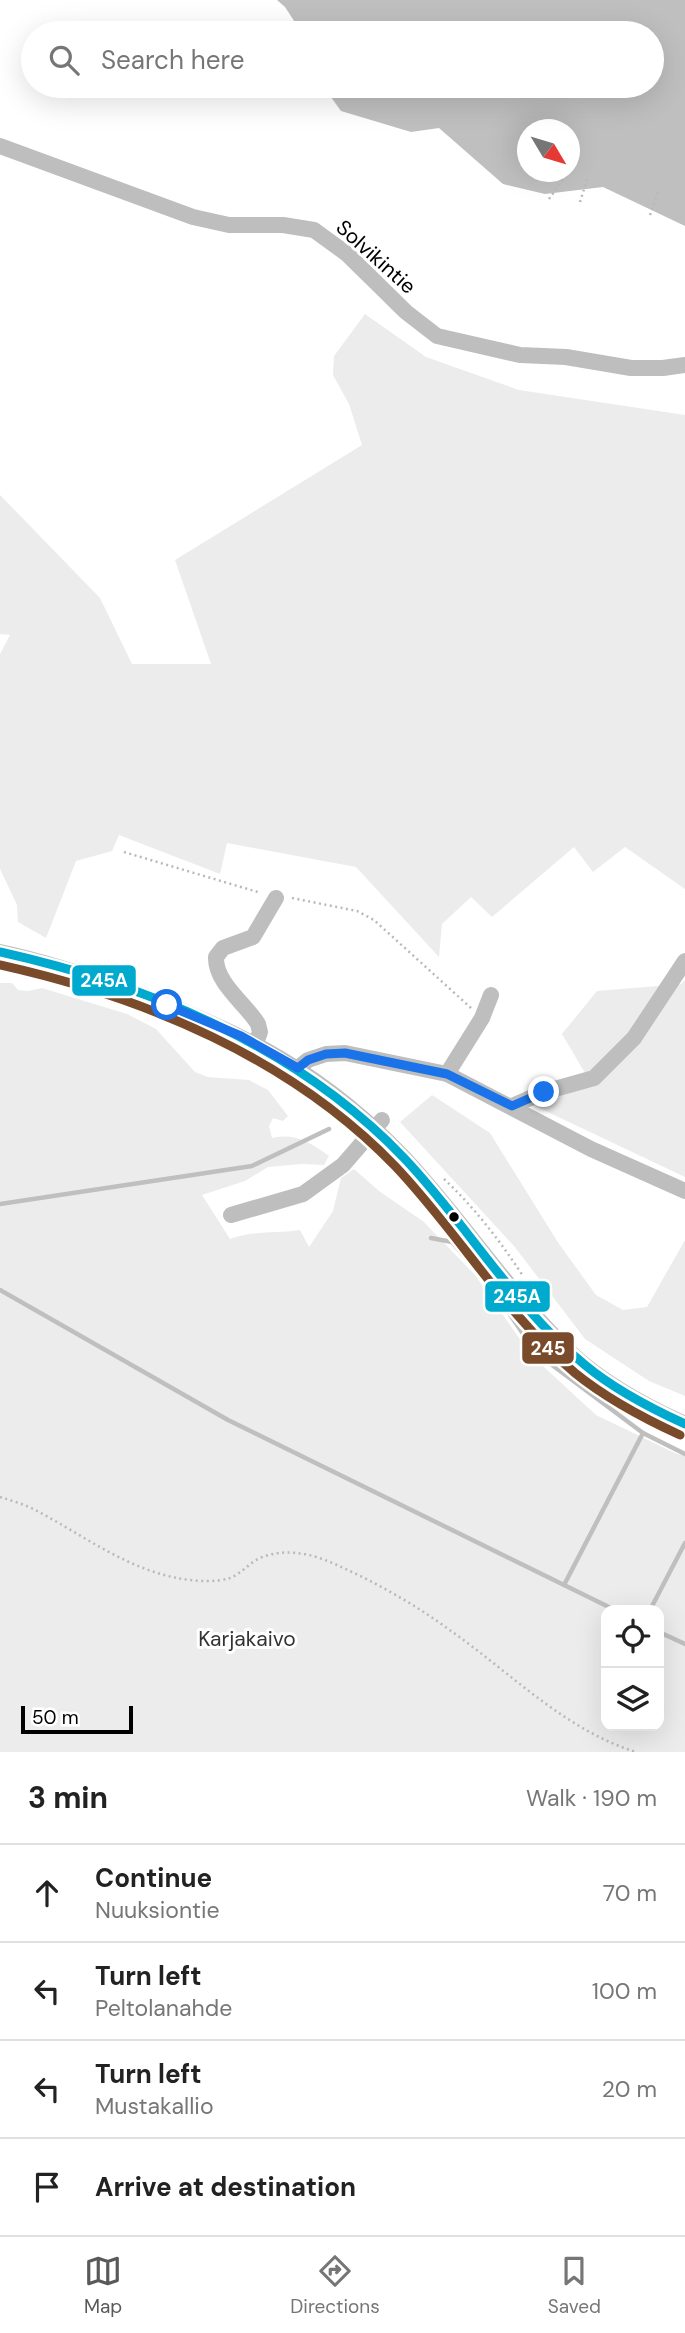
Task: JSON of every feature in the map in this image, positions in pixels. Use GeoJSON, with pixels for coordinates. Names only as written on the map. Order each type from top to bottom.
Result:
{"type":"FeatureCollection","features":[{"type":"Feature","properties":{"kind":"street","name":"Solvikintie"},"geometry":{"type":"LineString","coordinates":[[0,146],[193,217],[229,225],[283,225],[314,230],[346,254],[390,298],[437,336],[520,355],[566,357],[631,368],[685,365]]}},
{"type":"Feature","properties":{"kind":"street"},"geometry":{"type":"LineString","coordinates":[[256,1043],[260,1032],[258,1024],[228,986],[217,968],[216,957],[223,948],[253,937],[276,898]]}},
{"type":"Feature","properties":{"kind":"street"},"geometry":{"type":"LineString","coordinates":[[0,952],[60,967],[126,989],[256,1043],[298,1068],[378,1125],[546,1327],[573,1355],[625,1394],[685,1424]]}},
{"type":"Feature","properties":{"kind":"street"},"geometry":{"type":"LineString","coordinates":[[512,1106],[544,1092],[594,1078],[634,1038],[685,961]]}},
{"type":"Feature","properties":{"kind":"street"},"geometry":{"type":"LineString","coordinates":[[447,1074],[482,1018],[491,995]]}},
{"type":"Feature","properties":{"kind":"street"},"geometry":{"type":"LineString","coordinates":[[298,1068],[308,1060],[326,1054],[345,1053],[447,1074],[591,1149],[685,1191]]}},
{"type":"Feature","properties":{"kind":"street"},"geometry":{"type":"LineString","coordinates":[[231,1215],[303,1194],[343,1165],[378,1125]]}},
{"type":"Feature","properties":{"kind":"path"},"geometry":{"type":"LineString","coordinates":[[580,202],[588,176]]}},
{"type":"Feature","properties":{"kind":"path"},"geometry":{"type":"LineString","coordinates":[[549,199],[561,182]]}},
{"type":"Feature","properties":{"kind":"path"},"geometry":{"type":"LineString","coordinates":[[650,215],[658,191]]}},
{"type":"Feature","properties":{"kind":"path"},"geometry":{"type":"LineString","coordinates":[[124,852],[276,898],[358,911],[374,920],[482,1018]]}},
{"type":"Feature","properties":{"kind":"path"},"geometry":{"type":"LineString","coordinates":[[0,1497],[37,1511],[107,1551],[150,1571],[178,1578],[209,1581],[230,1578],[260,1558],[287,1552],[304,1554],[336,1564],[402,1597],[453,1632],[534,1696],[614,1745],[636,1752]]}},
{"type":"Feature","properties":{"kind":"green space"},"geometry":{"type":"Polygon","coordinates":[[[365,314],[426,357],[519,390],[685,415],[685,889],[625,847],[593,872],[574,847],[492,917],[471,897],[442,924],[439,957],[356,867],[227,843],[220,874],[119,835],[112,851],[76,861],[46,938],[18,922],[17,905],[0,869],[0,654],[10,635],[0,634],[0,495],[100,598],[132,664],[211,664],[175,560],[362,445],[349,404],[333,375],[334,356],[365,314]]]}},
{"type":"Feature","properties":{"kind":"green space"},"geometry":{"type":"Polygon","coordinates":[[[685,980],[685,1177],[516,1097],[585,1073],[562,1034],[597,991],[681,984],[685,980]]]}},
{"type":"Feature","properties":{"kind":"green space","name":"Karjakaivo"},"geometry":{"type":"Polygon","coordinates":[[[0,983],[12,983],[18,990],[42,988],[127,1014],[156,1029],[195,1072],[208,1077],[249,1080],[268,1090],[288,1116],[283,1121],[273,1118],[269,1126],[272,1138],[302,1140],[329,1156],[324,1165],[268,1167],[245,1181],[202,1195],[230,1239],[247,1234],[300,1230],[309,1247],[333,1211],[341,1178],[354,1169],[379,1191],[424,1222],[475,1275],[531,1355],[596,1415],[677,1454],[685,1455],[685,1752],[0,1752],[0,983]]]}},
{"type":"Feature","properties":{"kind":"green space"},"geometry":{"type":"Polygon","coordinates":[[[432,1095],[490,1133],[559,1244],[596,1295],[623,1310],[647,1307],[685,1240],[685,1396],[649,1381],[585,1339],[514,1246],[400,1122],[432,1095]]]}},
{"type":"Feature","properties":{"kind":"shaded area"},"geometry":{"type":"Polygon","coordinates":[[[277,0],[685,0],[685,226],[603,187],[545,194],[503,184],[439,128],[411,132],[341,111],[332,98],[664,98],[664,21],[294,21],[277,0]]]}},
{"type":"Feature","properties":{"kind":"waterway"},"geometry":{"type":"LineString","coordinates":[[0,1204],[252,1166],[329,1129]]}},
{"type":"Feature","properties":{"kind":"waterway"},"geometry":{"type":"LineString","coordinates":[[431,1238],[452,1242],[497,1295],[536,1353],[643,1433],[685,1454]]}},
{"type":"Feature","properties":{"kind":"waterway"},"geometry":{"type":"LineString","coordinates":[[0,1290],[228,1420],[605,1605]]}},
{"type":"Feature","properties":{"kind":"waterway"},"geometry":{"type":"LineString","coordinates":[[564,1585],[643,1433]]}},
{"type":"Feature","properties":{"kind":"waterway"},"geometry":{"type":"LineString","coordinates":[[653,1605],[685,1543]]}},
{"type":"Feature","properties":{"kind":"waterway"},"geometry":{"type":"LineString","coordinates":[[664,1634],[685,1644]]}},
{"type":"Feature","properties":{"kind":"transit line","name":"245A"},"geometry":{"type":"LineString","coordinates":[[0,952],[111,982],[165,1002],[269,1053],[317,1084],[362,1119],[404,1158],[513,1291],[559,1342],[608,1383],[685,1424]]}},
{"type":"Feature","properties":{"kind":"transit line","name":"245"},"geometry":{"type":"LineString","coordinates":[[0,965],[54,978],[161,1014],[262,1063],[310,1094],[354,1128],[395,1166],[504,1299],[550,1350],[575,1373],[613,1400],[680,1435]]}},
{"type":"Feature","properties":{"kind":"route"},"geometry":{"type":"LineString","coordinates":[[167,1005],[241,1036],[298,1068],[308,1060],[326,1054],[345,1053],[447,1074],[512,1106],[544,1092]]}}]}
